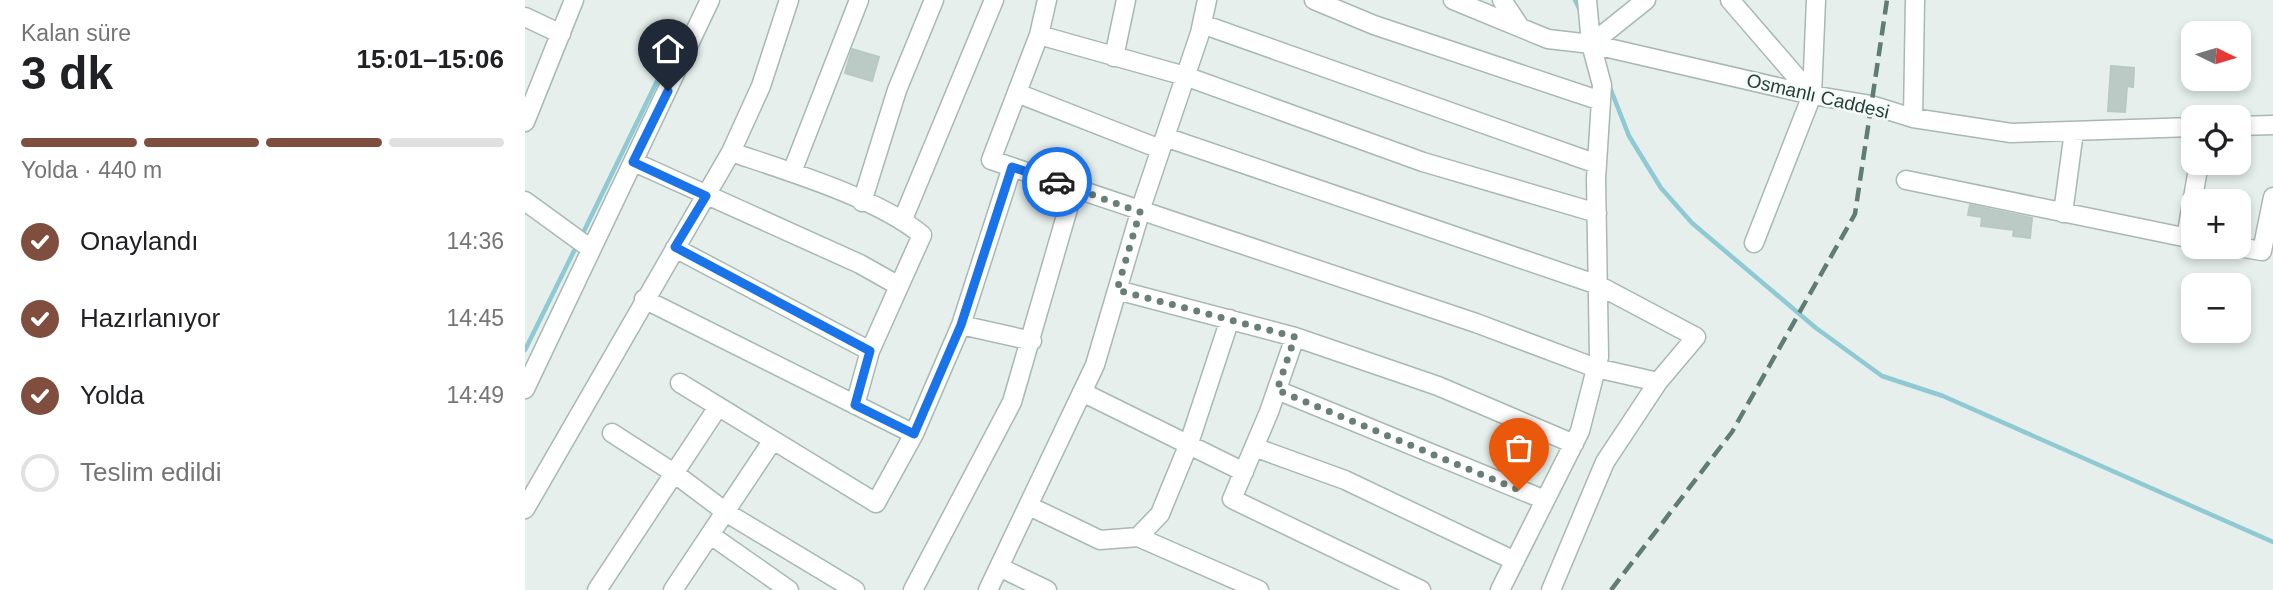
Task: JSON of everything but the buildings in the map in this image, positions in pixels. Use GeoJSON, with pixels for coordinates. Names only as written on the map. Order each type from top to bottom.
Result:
{"type":"FeatureCollection","features":[{"type":"Feature","properties":{"kind":"street"},"geometry":{"type":"LineString","coordinates":[[525,122],[530,96],[561,34],[574,0]]}},
{"type":"Feature","properties":{"kind":"street"},"geometry":{"type":"LineString","coordinates":[[525,389],[529,366],[591,249],[710,0]]}},
{"type":"Feature","properties":{"kind":"street"},"geometry":{"type":"LineString","coordinates":[[525,509],[731,152],[761,86],[789,0]]}},
{"type":"Feature","properties":{"kind":"street"},"geometry":{"type":"LineString","coordinates":[[792,172],[859,0]]}},
{"type":"Feature","properties":{"kind":"street"},"geometry":{"type":"LineString","coordinates":[[862,202],[898,90],[934,0]]}},
{"type":"Feature","properties":{"kind":"street"},"geometry":{"type":"LineString","coordinates":[[903,219],[994,0]]}},
{"type":"Feature","properties":{"kind":"street"},"geometry":{"type":"LineString","coordinates":[[1047,0],[1039,35],[991,160],[1476,323],[1596,368],[1658,382]]}},
{"type":"Feature","properties":{"kind":"street"},"geometry":{"type":"LineString","coordinates":[[1114,57],[1126,0]]}},
{"type":"Feature","properties":{"kind":"street"},"geometry":{"type":"LineString","coordinates":[[988,590],[1095,365],[1140,212],[1202,24],[1207,0]]}},
{"type":"Feature","properties":{"kind":"street"},"geometry":{"type":"LineString","coordinates":[[1314,0],[1374,24],[1601,101]]}},
{"type":"Feature","properties":{"kind":"street","name":"Osmanlı Caddesi"},"geometry":{"type":"LineString","coordinates":[[1453,0],[1548,38],[1591,44],[1812,95],[1871,105],[1913,118],[2011,133],[2181,127]]}},
{"type":"Feature","properties":{"kind":"street"},"geometry":{"type":"LineString","coordinates":[[1502,0],[1520,27]]}},
{"type":"Feature","properties":{"kind":"street"},"geometry":{"type":"LineString","coordinates":[[1500,590],[1580,431],[1599,357],[1597,164],[1602,85],[1591,44],[1587,0]]}},
{"type":"Feature","properties":{"kind":"street"},"geometry":{"type":"LineString","coordinates":[[1591,44],[1646,0]]}},
{"type":"Feature","properties":{"kind":"street"},"geometry":{"type":"LineString","coordinates":[[1730,0],[1812,95]]}},
{"type":"Feature","properties":{"kind":"street"},"geometry":{"type":"LineString","coordinates":[[1753,243],[1812,95],[1816,0]]}},
{"type":"Feature","properties":{"kind":"street"},"geometry":{"type":"LineString","coordinates":[[1913,118],[1915,0]]}},
{"type":"Feature","properties":{"kind":"street"},"geometry":{"type":"LineString","coordinates":[[525,17],[561,34]]}},
{"type":"Feature","properties":{"kind":"street"},"geometry":{"type":"LineString","coordinates":[[1202,24],[1597,164]]}},
{"type":"Feature","properties":{"kind":"street"},"geometry":{"type":"LineString","coordinates":[[1039,35],[1185,75],[1423,162],[1597,214]]}},
{"type":"Feature","properties":{"kind":"street"},"geometry":{"type":"LineString","coordinates":[[1017,93],[1598,285],[1696,337],[1658,382],[1605,462],[1551,590]]}},
{"type":"Feature","properties":{"kind":"street"},"geometry":{"type":"LineString","coordinates":[[2251,126],[2273,125]]}},
{"type":"Feature","properties":{"kind":"street"},"geometry":{"type":"LineString","coordinates":[[2063,212],[2074,131]]}},
{"type":"Feature","properties":{"kind":"street"},"geometry":{"type":"LineString","coordinates":[[731,152],[792,172],[903,219],[922,235],[870,351],[855,405]]}},
{"type":"Feature","properties":{"kind":"street"},"geometry":{"type":"LineString","coordinates":[[633,162],[860,264],[899,286]]}},
{"type":"Feature","properties":{"kind":"street"},"geometry":{"type":"LineString","coordinates":[[680,383],[876,503],[914,434],[961,325],[1012,167]]}},
{"type":"Feature","properties":{"kind":"street"},"geometry":{"type":"LineString","coordinates":[[1906,180],[2181,237]]}},
{"type":"Feature","properties":{"kind":"street"},"geometry":{"type":"LineString","coordinates":[[913,590],[1012,402],[1032,341],[1074,188]]}},
{"type":"Feature","properties":{"kind":"street"},"geometry":{"type":"LineString","coordinates":[[2267,249],[2273,199]]}},
{"type":"Feature","properties":{"kind":"street"},"geometry":{"type":"LineString","coordinates":[[525,201],[591,249]]}},
{"type":"Feature","properties":{"kind":"street"},"geometry":{"type":"LineString","coordinates":[[675,247],[870,351]]}},
{"type":"Feature","properties":{"kind":"street"},"geometry":{"type":"LineString","coordinates":[[1117,290],[1295,337],[1438,386],[1574,444]]}},
{"type":"Feature","properties":{"kind":"street"},"geometry":{"type":"LineString","coordinates":[[644,299],[914,434]]}},
{"type":"Feature","properties":{"kind":"street"},"geometry":{"type":"LineString","coordinates":[[1137,537],[1160,514],[1188,446],[1230,319]]}},
{"type":"Feature","properties":{"kind":"street"},"geometry":{"type":"LineString","coordinates":[[961,325],[1032,341]]}},
{"type":"Feature","properties":{"kind":"street"},"geometry":{"type":"LineString","coordinates":[[1295,337],[1277,390],[1232,499],[1421,590]]}},
{"type":"Feature","properties":{"kind":"street"},"geometry":{"type":"LineString","coordinates":[[1277,390],[1545,500]]}},
{"type":"Feature","properties":{"kind":"street"},"geometry":{"type":"LineString","coordinates":[[1082,392],[1244,472]]}},
{"type":"Feature","properties":{"kind":"street"},"geometry":{"type":"LineString","coordinates":[[597,590],[718,407]]}},
{"type":"Feature","properties":{"kind":"street"},"geometry":{"type":"LineString","coordinates":[[612,433],[674,473],[727,513],[855,590]]}},
{"type":"Feature","properties":{"kind":"street"},"geometry":{"type":"LineString","coordinates":[[673,590],[712,536],[773,440]]}},
{"type":"Feature","properties":{"kind":"street"},"geometry":{"type":"LineString","coordinates":[[1254,447],[1345,480],[1514,561]]}},
{"type":"Feature","properties":{"kind":"street"},"geometry":{"type":"LineString","coordinates":[[1028,506],[1100,540],[1137,537],[1259,590]]}},
{"type":"Feature","properties":{"kind":"street"},"geometry":{"type":"LineString","coordinates":[[712,536],[789,590]]}},
{"type":"Feature","properties":{"kind":"street"},"geometry":{"type":"LineString","coordinates":[[999,567],[1047,590]]}},
{"type":"Feature","properties":{"kind":"waterway"},"geometry":{"type":"LineString","coordinates":[[1575,0],[1581,12]]}},
{"type":"Feature","properties":{"kind":"waterway"},"geometry":{"type":"LineString","coordinates":[[584,231],[661,73]]}},
{"type":"Feature","properties":{"kind":"waterway"},"geometry":{"type":"LineString","coordinates":[[1609,85],[1629,136],[1661,188],[1692,223],[1816,328],[1882,376],[1943,396],[2273,542]]}},
{"type":"Feature","properties":{"kind":"waterway"},"geometry":{"type":"LineString","coordinates":[[525,350],[574,251]]}},
{"type":"Feature","properties":{"kind":"railway"},"geometry":{"type":"LineString","coordinates":[[1611,590],[1732,432],[1855,214],[1887,0]]}},
{"type":"Feature","properties":{"kind":"way so far"},"geometry":{"type":"LineString","coordinates":[[1057,182],[1140,212],[1117,290],[1295,337],[1277,390],[1519,490]]}},
{"type":"Feature","properties":{"kind":"route"},"geometry":{"type":"LineString","coordinates":[[668,91],[633,162],[706,196],[675,247],[870,351],[855,405],[914,434],[961,325],[1012,167],[1057,182]]}}]}
